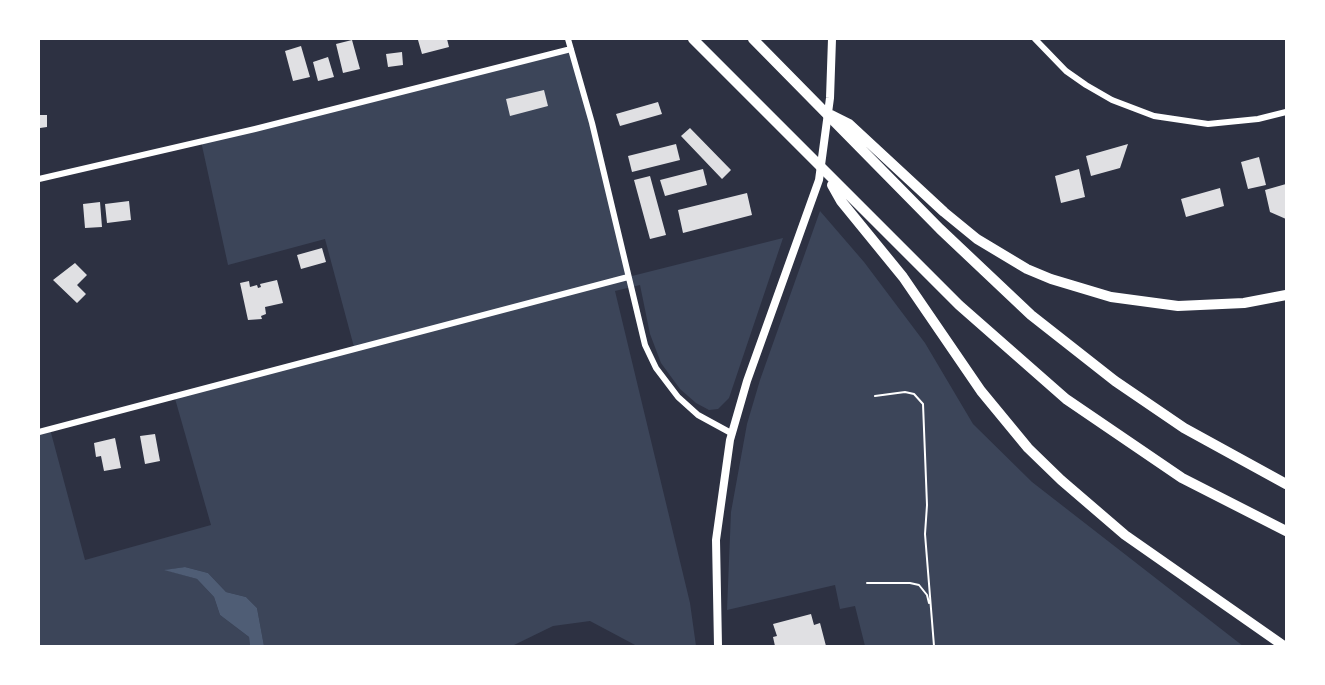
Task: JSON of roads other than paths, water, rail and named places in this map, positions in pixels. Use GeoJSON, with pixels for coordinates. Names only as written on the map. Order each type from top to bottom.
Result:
{"type":"FeatureCollection","features":[{"type":"Feature","properties":{"kind":"highway"},"geometry":{"type":"LineString","coordinates":[[693,39],[987,332],[1066,399],[1182,478],[1286,531]]}},
{"type":"Feature","properties":{"kind":"highway"},"geometry":{"type":"LineString","coordinates":[[753,39],[948,237],[1069,346],[1184,428],[1286,484]]}},
{"type":"Feature","properties":{"kind":"highway"},"geometry":{"type":"LineString","coordinates":[[824,111],[849,124],[944,212],[978,239],[1027,268],[1052,279],[1111,297],[1178,306],[1244,303],[1286,295]]}},
{"type":"Feature","properties":{"kind":"highway"},"geometry":{"type":"LineString","coordinates":[[826,174],[841,201],[903,277],[981,391],[1028,448],[1069,488],[1125,535],[1284,646]]}},
{"type":"Feature","properties":{"kind":"street"},"geometry":{"type":"LineString","coordinates":[[568,39],[613,207],[645,345],[656,368],[678,397],[698,415],[731,433]]}},
{"type":"Feature","properties":{"kind":"street"},"geometry":{"type":"LineString","coordinates":[[718,646],[716,540],[731,433],[747,381],[812,205],[823,159],[832,73],[832,39]]}},
{"type":"Feature","properties":{"kind":"street"},"geometry":{"type":"LineString","coordinates":[[1035,39],[1066,71],[1086,86],[1112,100],[1154,116],[1208,124],[1257,119],[1286,112]]}},
{"type":"Feature","properties":{"kind":"street"},"geometry":{"type":"LineString","coordinates":[[39,179],[571,50]]}},
{"type":"Feature","properties":{"kind":"street"},"geometry":{"type":"LineString","coordinates":[[39,432],[628,277]]}}]}
